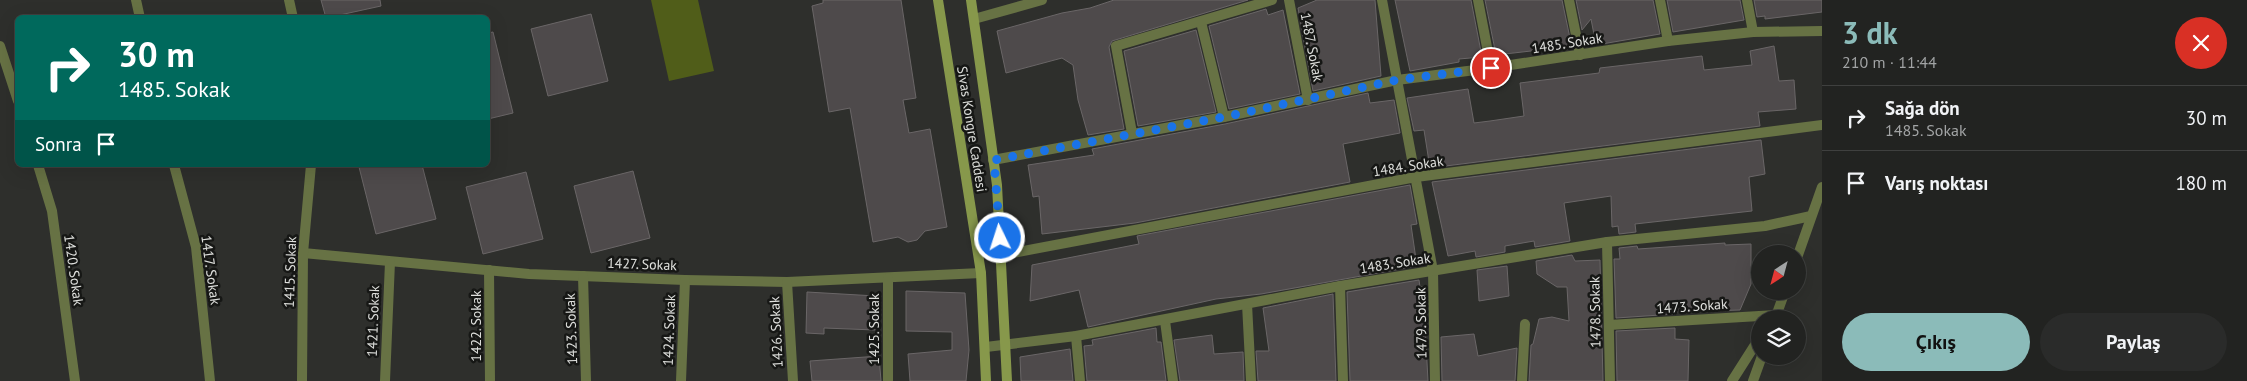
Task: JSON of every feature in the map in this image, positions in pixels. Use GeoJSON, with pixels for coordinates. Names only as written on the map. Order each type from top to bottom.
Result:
{"type":"FeatureCollection","features":[{"type":"Feature","properties":{"kind":"main road","name":"Sivas Kongre Caddesi"},"geometry":{"type":"LineString","coordinates":[[938,0],[981,274],[986,347],[986,381]]}},
{"type":"Feature","properties":{"kind":"main road","name":"Sivas Kongre Caddesi"},"geometry":{"type":"LineString","coordinates":[[972,0],[994,160],[1002,255],[1007,381]]}},
{"type":"Feature","properties":{"kind":"street"},"geometry":{"type":"LineString","coordinates":[[136,0],[139,15]]}},
{"type":"Feature","properties":{"kind":"street"},"geometry":{"type":"LineString","coordinates":[[289,0],[292,15]]}},
{"type":"Feature","properties":{"kind":"street"},"geometry":{"type":"LineString","coordinates":[[974,19],[1042,0]]}},
{"type":"Feature","properties":{"kind":"street"},"geometry":{"type":"LineString","coordinates":[[1132,133],[1116,46],[1272,0]]}},
{"type":"Feature","properties":{"kind":"street","name":"1487. Sokak"},"geometry":{"type":"LineString","coordinates":[[1288,0],[1308,100]]}},
{"type":"Feature","properties":{"kind":"street","name":"1479. Sokak"},"geometry":{"type":"LineString","coordinates":[[1382,0],[1433,271],[1435,381]]}},
{"type":"Feature","properties":{"kind":"street"},"geometry":{"type":"LineString","coordinates":[[1478,0],[1491,68]]}},
{"type":"Feature","properties":{"kind":"street"},"geometry":{"type":"LineString","coordinates":[[1569,0],[1580,55]]}},
{"type":"Feature","properties":{"kind":"street"},"geometry":{"type":"LineString","coordinates":[[1660,0],[1668,41]]}},
{"type":"Feature","properties":{"kind":"street"},"geometry":{"type":"LineString","coordinates":[[1748,0],[1753,32]]}},
{"type":"Feature","properties":{"kind":"street"},"geometry":{"type":"LineString","coordinates":[[1201,22],[1224,117]]}},
{"type":"Feature","properties":{"kind":"street","name":"1485. Sokak"},"geometry":{"type":"LineString","coordinates":[[994,160],[1224,117],[1397,80],[1491,68],[1668,41],[1753,32],[1822,31]]}},
{"type":"Feature","properties":{"kind":"street"},"geometry":{"type":"LineString","coordinates":[[0,46],[15,92]]}},
{"type":"Feature","properties":{"kind":"street","name":"1484. Sokak"},"geometry":{"type":"LineString","coordinates":[[1002,255],[1416,177],[1822,125]]}},
{"type":"Feature","properties":{"kind":"street","name":"1420. Sokak"},"geometry":{"type":"LineString","coordinates":[[39,167],[52,211],[76,381]]}},
{"type":"Feature","properties":{"kind":"street","name":"1417. Sokak"},"geometry":{"type":"LineString","coordinates":[[175,167],[196,247],[210,381]]}},
{"type":"Feature","properties":{"kind":"street","name":"1415. Sokak"},"geometry":{"type":"LineString","coordinates":[[302,381],[303,253],[311,167]]}},
{"type":"Feature","properties":{"kind":"street"},"geometry":{"type":"LineString","coordinates":[[1801,245],[1822,188]]}},
{"type":"Feature","properties":{"kind":"street","name":"1483. Sokak"},"geometry":{"type":"LineString","coordinates":[[986,347],[1076,336],[1340,286],[1607,242],[1765,226],[1811,216]]}},
{"type":"Feature","properties":{"kind":"street","name":"1478. Sokak"},"geometry":{"type":"LineString","coordinates":[[1607,242],[1610,381]]}},
{"type":"Feature","properties":{"kind":"street","name":"1427. Sokak"},"geometry":{"type":"LineString","coordinates":[[303,253],[489,270],[685,280],[787,282],[981,274]]}},
{"type":"Feature","properties":{"kind":"street","name":"1421. Sokak"},"geometry":{"type":"LineString","coordinates":[[384,381],[390,262]]}},
{"type":"Feature","properties":{"kind":"street","name":"1422. Sokak"},"geometry":{"type":"LineString","coordinates":[[489,270],[490,381]]}},
{"type":"Feature","properties":{"kind":"street","name":"1423. Sokak"},"geometry":{"type":"LineString","coordinates":[[583,276],[586,381]]}},
{"type":"Feature","properties":{"kind":"street","name":"1425. Sokak"},"geometry":{"type":"LineString","coordinates":[[888,278],[888,381]]}},
{"type":"Feature","properties":{"kind":"street","name":"1424. Sokak"},"geometry":{"type":"LineString","coordinates":[[681,381],[685,280]]}},
{"type":"Feature","properties":{"kind":"street","name":"1426. Sokak"},"geometry":{"type":"LineString","coordinates":[[787,282],[793,381]]}},
{"type":"Feature","properties":{"kind":"street"},"geometry":{"type":"LineString","coordinates":[[1340,286],[1343,381]]}},
{"type":"Feature","properties":{"kind":"street"},"geometry":{"type":"LineString","coordinates":[[1247,304],[1251,381]]}},
{"type":"Feature","properties":{"kind":"street","name":"1473. Sokak"},"geometry":{"type":"LineString","coordinates":[[1609,325],[1751,319]]}},
{"type":"Feature","properties":{"kind":"street"},"geometry":{"type":"LineString","coordinates":[[1165,320],[1173,381]]}},
{"type":"Feature","properties":{"kind":"street"},"geometry":{"type":"LineString","coordinates":[[1522,381],[1525,324]]}},
{"type":"Feature","properties":{"kind":"street"},"geometry":{"type":"LineString","coordinates":[[1076,336],[1080,381]]}},
{"type":"Feature","properties":{"kind":"street"},"geometry":{"type":"LineString","coordinates":[[1732,381],[1751,352]]}},
{"type":"Feature","properties":{"kind":"street"},"geometry":{"type":"LineString","coordinates":[[1753,381],[1759,365]]}},
{"type":"Feature","properties":{"kind":"shaded area"},"geometry":{"type":"Polygon","coordinates":[[[651,0],[698,0],[714,71],[669,81],[651,0]]]}},
{"type":"Feature","properties":{"kind":"building"},"geometry":{"type":"Polygon","coordinates":[[[321,0],[380,0],[381,6],[340,15],[325,15],[321,0]]]}},
{"type":"Feature","properties":{"kind":"building"},"geometry":{"type":"Polygon","coordinates":[[[823,0],[901,0],[916,98],[903,100],[909,133],[930,129],[947,227],[925,231],[917,240],[908,242],[898,237],[873,242],[850,108],[829,112],[812,6],[823,3],[823,0]]]}},
{"type":"Feature","properties":{"kind":"building"},"geometry":{"type":"Polygon","coordinates":[[[1114,0],[1248,0],[1112,41],[1109,47],[1124,129],[1088,135],[1078,100],[1073,65],[1062,58],[1006,73],[997,31],[1062,13],[1090,8],[1114,0]]]}},
{"type":"Feature","properties":{"kind":"building"},"geometry":{"type":"Polygon","coordinates":[[[1317,0],[1375,0],[1381,76],[1313,91],[1298,8],[1317,0]]]}},
{"type":"Feature","properties":{"kind":"building"},"geometry":{"type":"Polygon","coordinates":[[[1395,0],[1471,0],[1482,57],[1459,59],[1459,62],[1410,71],[1395,0]]]}},
{"type":"Feature","properties":{"kind":"building"},"geometry":{"type":"Polygon","coordinates":[[[1485,0],[1562,0],[1571,43],[1566,47],[1496,55],[1485,0]]]}},
{"type":"Feature","properties":{"kind":"building"},"geometry":{"type":"Polygon","coordinates":[[[1576,0],[1653,0],[1660,34],[1596,45],[1591,19],[1582,30],[1576,0]]]}},
{"type":"Feature","properties":{"kind":"building"},"geometry":{"type":"Polygon","coordinates":[[[1667,0],[1740,0],[1744,20],[1673,32],[1667,0]]]}},
{"type":"Feature","properties":{"kind":"building"},"geometry":{"type":"Polygon","coordinates":[[[1754,0],[1822,0],[1822,12],[1765,19],[1765,16],[1757,17],[1754,0]]]}},
{"type":"Feature","properties":{"kind":"building"},"geometry":{"type":"Polygon","coordinates":[[[1266,9],[1268,15],[1283,10],[1300,94],[1229,109],[1209,26],[1266,9]]]}},
{"type":"Feature","properties":{"kind":"building"},"geometry":{"type":"Polygon","coordinates":[[[591,14],[608,81],[548,96],[531,29],[591,14]]]}},
{"type":"Feature","properties":{"kind":"building"},"geometry":{"type":"Polygon","coordinates":[[[1196,30],[1216,112],[1138,126],[1124,51],[1196,30]]]}},
{"type":"Feature","properties":{"kind":"building"},"geometry":{"type":"Polygon","coordinates":[[[493,32],[513,113],[490,119],[490,33],[493,32]]]}},
{"type":"Feature","properties":{"kind":"building"},"geometry":{"type":"Polygon","coordinates":[[[1774,46],[1779,81],[1794,80],[1796,109],[1758,112],[1760,126],[1430,168],[1424,130],[1414,131],[1407,98],[1468,89],[1474,123],[1490,121],[1524,116],[1520,83],[1599,73],[1600,68],[1702,56],[1704,70],[1752,65],[1750,51],[1774,46]]]}},
{"type":"Feature","properties":{"kind":"building"},"geometry":{"type":"Polygon","coordinates":[[[1368,93],[1370,103],[1394,100],[1400,133],[1343,144],[1350,182],[1135,223],[1042,234],[1039,196],[1033,197],[1028,165],[1094,155],[1092,149],[1225,124],[1368,93]]]}},
{"type":"Feature","properties":{"kind":"building"},"geometry":{"type":"Polygon","coordinates":[[[1761,140],[1765,174],[1749,177],[1752,211],[1635,224],[1636,232],[1619,234],[1618,226],[1612,227],[1611,196],[1564,203],[1570,241],[1535,247],[1534,241],[1505,246],[1505,252],[1476,257],[1475,251],[1448,256],[1432,182],[1761,140]]]}},
{"type":"Feature","properties":{"kind":"building"},"geometry":{"type":"Polygon","coordinates":[[[359,167],[423,167],[436,219],[376,234],[359,167]]]}},
{"type":"Feature","properties":{"kind":"building"},"geometry":{"type":"Polygon","coordinates":[[[633,171],[650,238],[591,253],[574,186],[633,171]]]}},
{"type":"Feature","properties":{"kind":"building"},"geometry":{"type":"Polygon","coordinates":[[[526,172],[543,239],[483,254],[466,187],[526,172]]]}},
{"type":"Feature","properties":{"kind":"building"},"geometry":{"type":"Polygon","coordinates":[[[1410,185],[1417,224],[1411,225],[1417,266],[1261,294],[1216,299],[1088,327],[1079,290],[1030,301],[1032,265],[1139,244],[1137,236],[1410,185]]]}},
{"type":"Feature","properties":{"kind":"building"},"geometry":{"type":"Polygon","coordinates":[[[1725,243],[1725,245],[1751,244],[1751,284],[1740,310],[1675,312],[1675,314],[1616,318],[1614,259],[1620,259],[1619,248],[1637,246],[1638,249],[1725,243]]]}},
{"type":"Feature","properties":{"kind":"building"},"geometry":{"type":"Polygon","coordinates":[[[1572,255],[1575,261],[1600,260],[1603,381],[1529,381],[1531,345],[1533,344],[1539,319],[1552,317],[1569,321],[1567,287],[1557,287],[1537,274],[1536,261],[1572,255]]]}},
{"type":"Feature","properties":{"kind":"building"},"geometry":{"type":"Polygon","coordinates":[[[1507,266],[1509,296],[1479,301],[1477,270],[1507,266]]]}},
{"type":"Feature","properties":{"kind":"building"},"geometry":{"type":"Polygon","coordinates":[[[1419,280],[1420,287],[1423,287],[1428,381],[1350,381],[1347,292],[1419,280]]]}},
{"type":"Feature","properties":{"kind":"building"},"geometry":{"type":"Polygon","coordinates":[[[906,291],[965,293],[969,350],[966,381],[910,381],[908,354],[952,350],[952,332],[906,331],[906,291]]]}},
{"type":"Feature","properties":{"kind":"building"},"geometry":{"type":"Polygon","coordinates":[[[807,292],[876,296],[875,330],[824,328],[824,334],[806,333],[807,292]]]}},
{"type":"Feature","properties":{"kind":"building"},"geometry":{"type":"Polygon","coordinates":[[[1333,294],[1336,381],[1258,381],[1256,351],[1269,351],[1263,308],[1333,294]]]}},
{"type":"Feature","properties":{"kind":"building"},"geometry":{"type":"Polygon","coordinates":[[[1156,328],[1157,342],[1161,342],[1166,381],[1087,381],[1084,346],[1093,345],[1092,340],[1156,328]]]}},
{"type":"Feature","properties":{"kind":"building"},"geometry":{"type":"Polygon","coordinates":[[[1675,328],[1675,339],[1689,340],[1688,381],[1617,381],[1616,331],[1675,328]]]}},
{"type":"Feature","properties":{"kind":"building"},"geometry":{"type":"Polygon","coordinates":[[[1474,334],[1478,356],[1517,348],[1515,381],[1442,381],[1441,337],[1474,334]]]}},
{"type":"Feature","properties":{"kind":"building"},"geometry":{"type":"Polygon","coordinates":[[[1212,335],[1214,354],[1243,352],[1244,381],[1180,381],[1174,340],[1212,335]]]}},
{"type":"Feature","properties":{"kind":"building"},"geometry":{"type":"Polygon","coordinates":[[[1070,349],[1073,381],[1021,381],[1020,357],[1070,349]]]}},
{"type":"Feature","properties":{"kind":"building"},"geometry":{"type":"Polygon","coordinates":[[[879,356],[881,381],[812,381],[810,361],[879,356]]]}},
{"type":"Feature","properties":{"kind":"route"},"geometry":{"type":"LineString","coordinates":[[1000,238],[994,160],[1224,117],[1397,80],[1491,68]]}}]}
